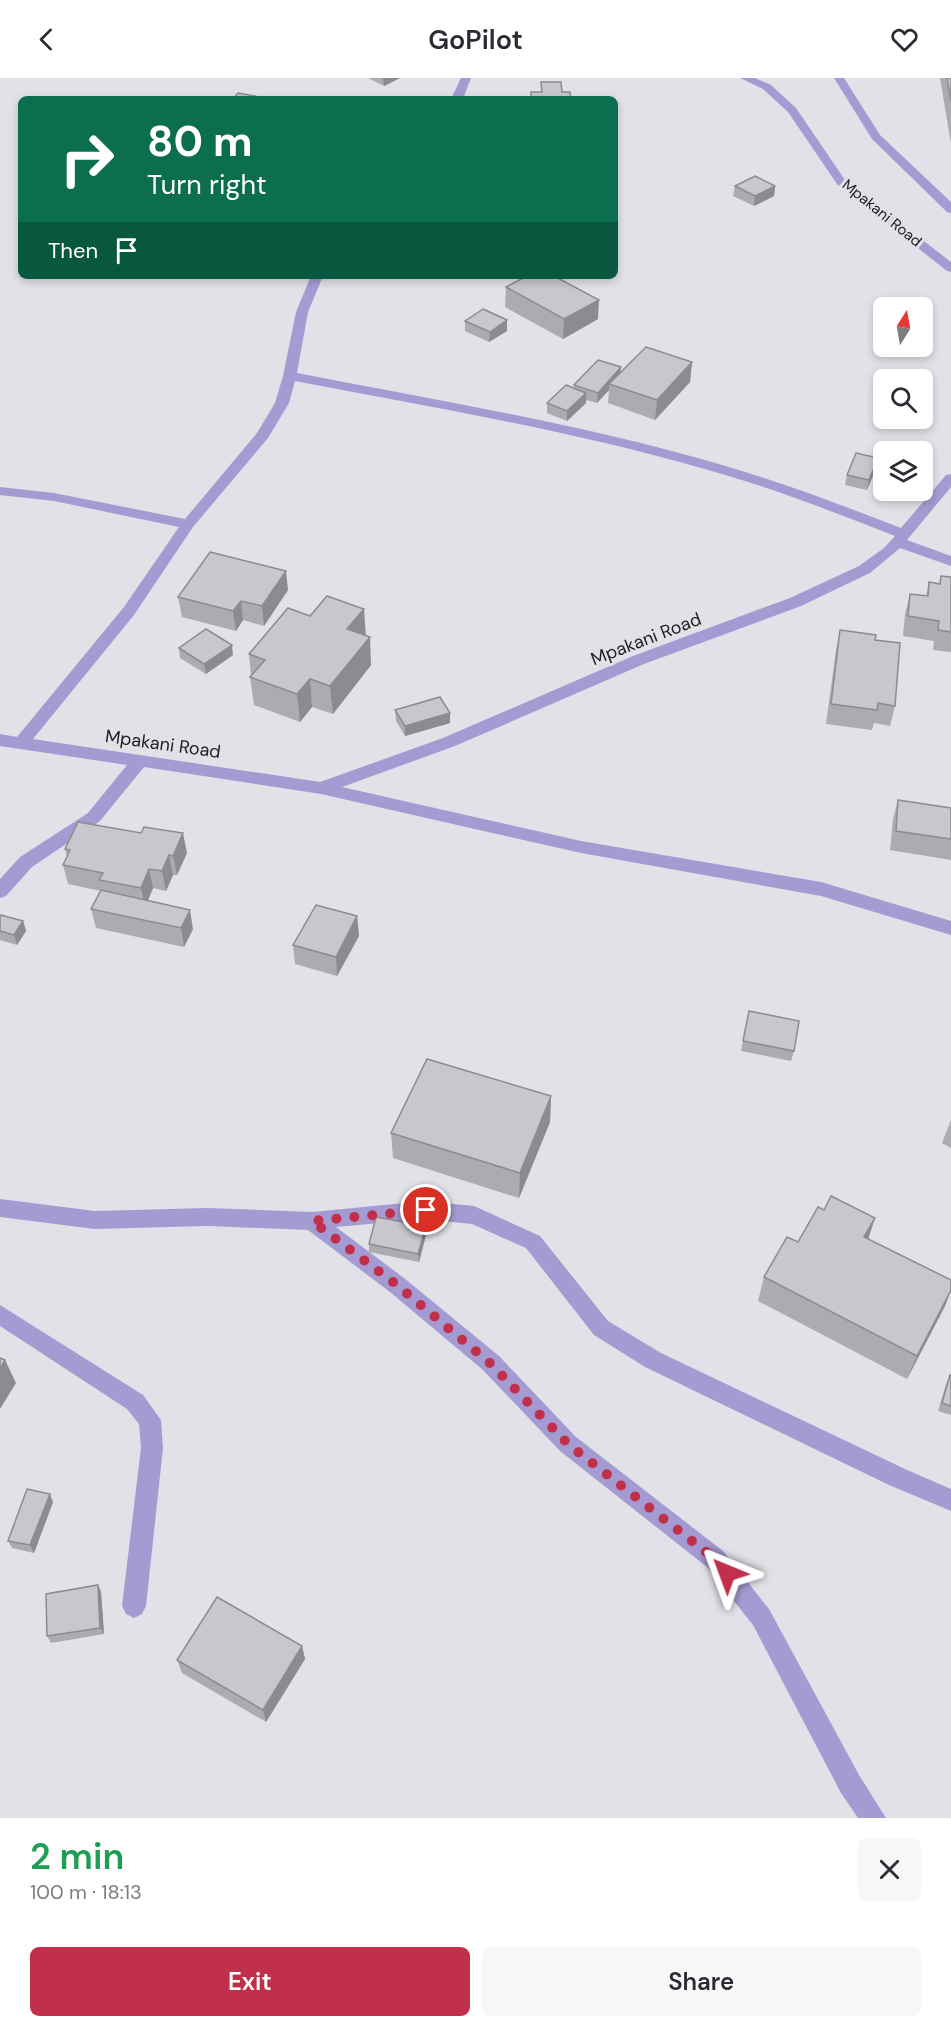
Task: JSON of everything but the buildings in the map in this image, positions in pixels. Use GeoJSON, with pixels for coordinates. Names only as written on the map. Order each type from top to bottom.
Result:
{"type":"FeatureCollection","features":[{"type":"Feature","properties":{"kind":"street"},"geometry":{"type":"LineString","coordinates":[[458,96],[466,78]]}},
{"type":"Feature","properties":{"kind":"street","name":"Mpakani Road"},"geometry":{"type":"LineString","coordinates":[[745,78],[767,87],[792,110],[841,182],[951,268]]}},
{"type":"Feature","properties":{"kind":"street"},"geometry":{"type":"LineString","coordinates":[[839,78],[876,137],[951,209]]}},
{"type":"Feature","properties":{"kind":"street"},"geometry":{"type":"LineString","coordinates":[[20,744],[129,611],[188,524],[263,435],[282,403],[290,376],[302,312],[316,279]]}},
{"type":"Feature","properties":{"kind":"street"},"geometry":{"type":"LineString","coordinates":[[290,376],[500,417],[680,457],[827,504],[951,561]]}},
{"type":"Feature","properties":{"kind":"street","name":"Mpakani Road"},"geometry":{"type":"LineString","coordinates":[[321,788],[449,742],[667,649],[750,621],[836,583],[882,558],[951,478]]}},
{"type":"Feature","properties":{"kind":"street"},"geometry":{"type":"LineString","coordinates":[[0,491],[54,497],[188,524]]}},
{"type":"Feature","properties":{"kind":"street","name":"Mpakani Road"},"geometry":{"type":"LineString","coordinates":[[0,740],[321,788],[581,847],[821,889],[951,928]]}},
{"type":"Feature","properties":{"kind":"street"},"geometry":{"type":"LineString","coordinates":[[0,891],[26,862],[94,817],[140,761]]}},
{"type":"Feature","properties":{"kind":"street"},"geometry":{"type":"LineString","coordinates":[[0,1208],[95,1220],[207,1217],[312,1221],[426,1210],[474,1215],[533,1242],[602,1328],[653,1360],[897,1477],[951,1500]]}},
{"type":"Feature","properties":{"kind":"street"},"geometry":{"type":"LineString","coordinates":[[312,1221],[397,1285],[491,1364],[568,1444],[715,1559],[761,1617],[850,1784],[873,1818]]}},
{"type":"Feature","properties":{"kind":"street"},"geometry":{"type":"LineString","coordinates":[[0,1314],[135,1402],[150,1420],[152,1448],[134,1606]]}},
{"type":"Feature","properties":{"kind":"route"},"geometry":{"type":"LineString","coordinates":[[426,1210],[312,1221],[397,1285],[491,1364],[568,1444],[715,1559],[727,1573]]}}]}
